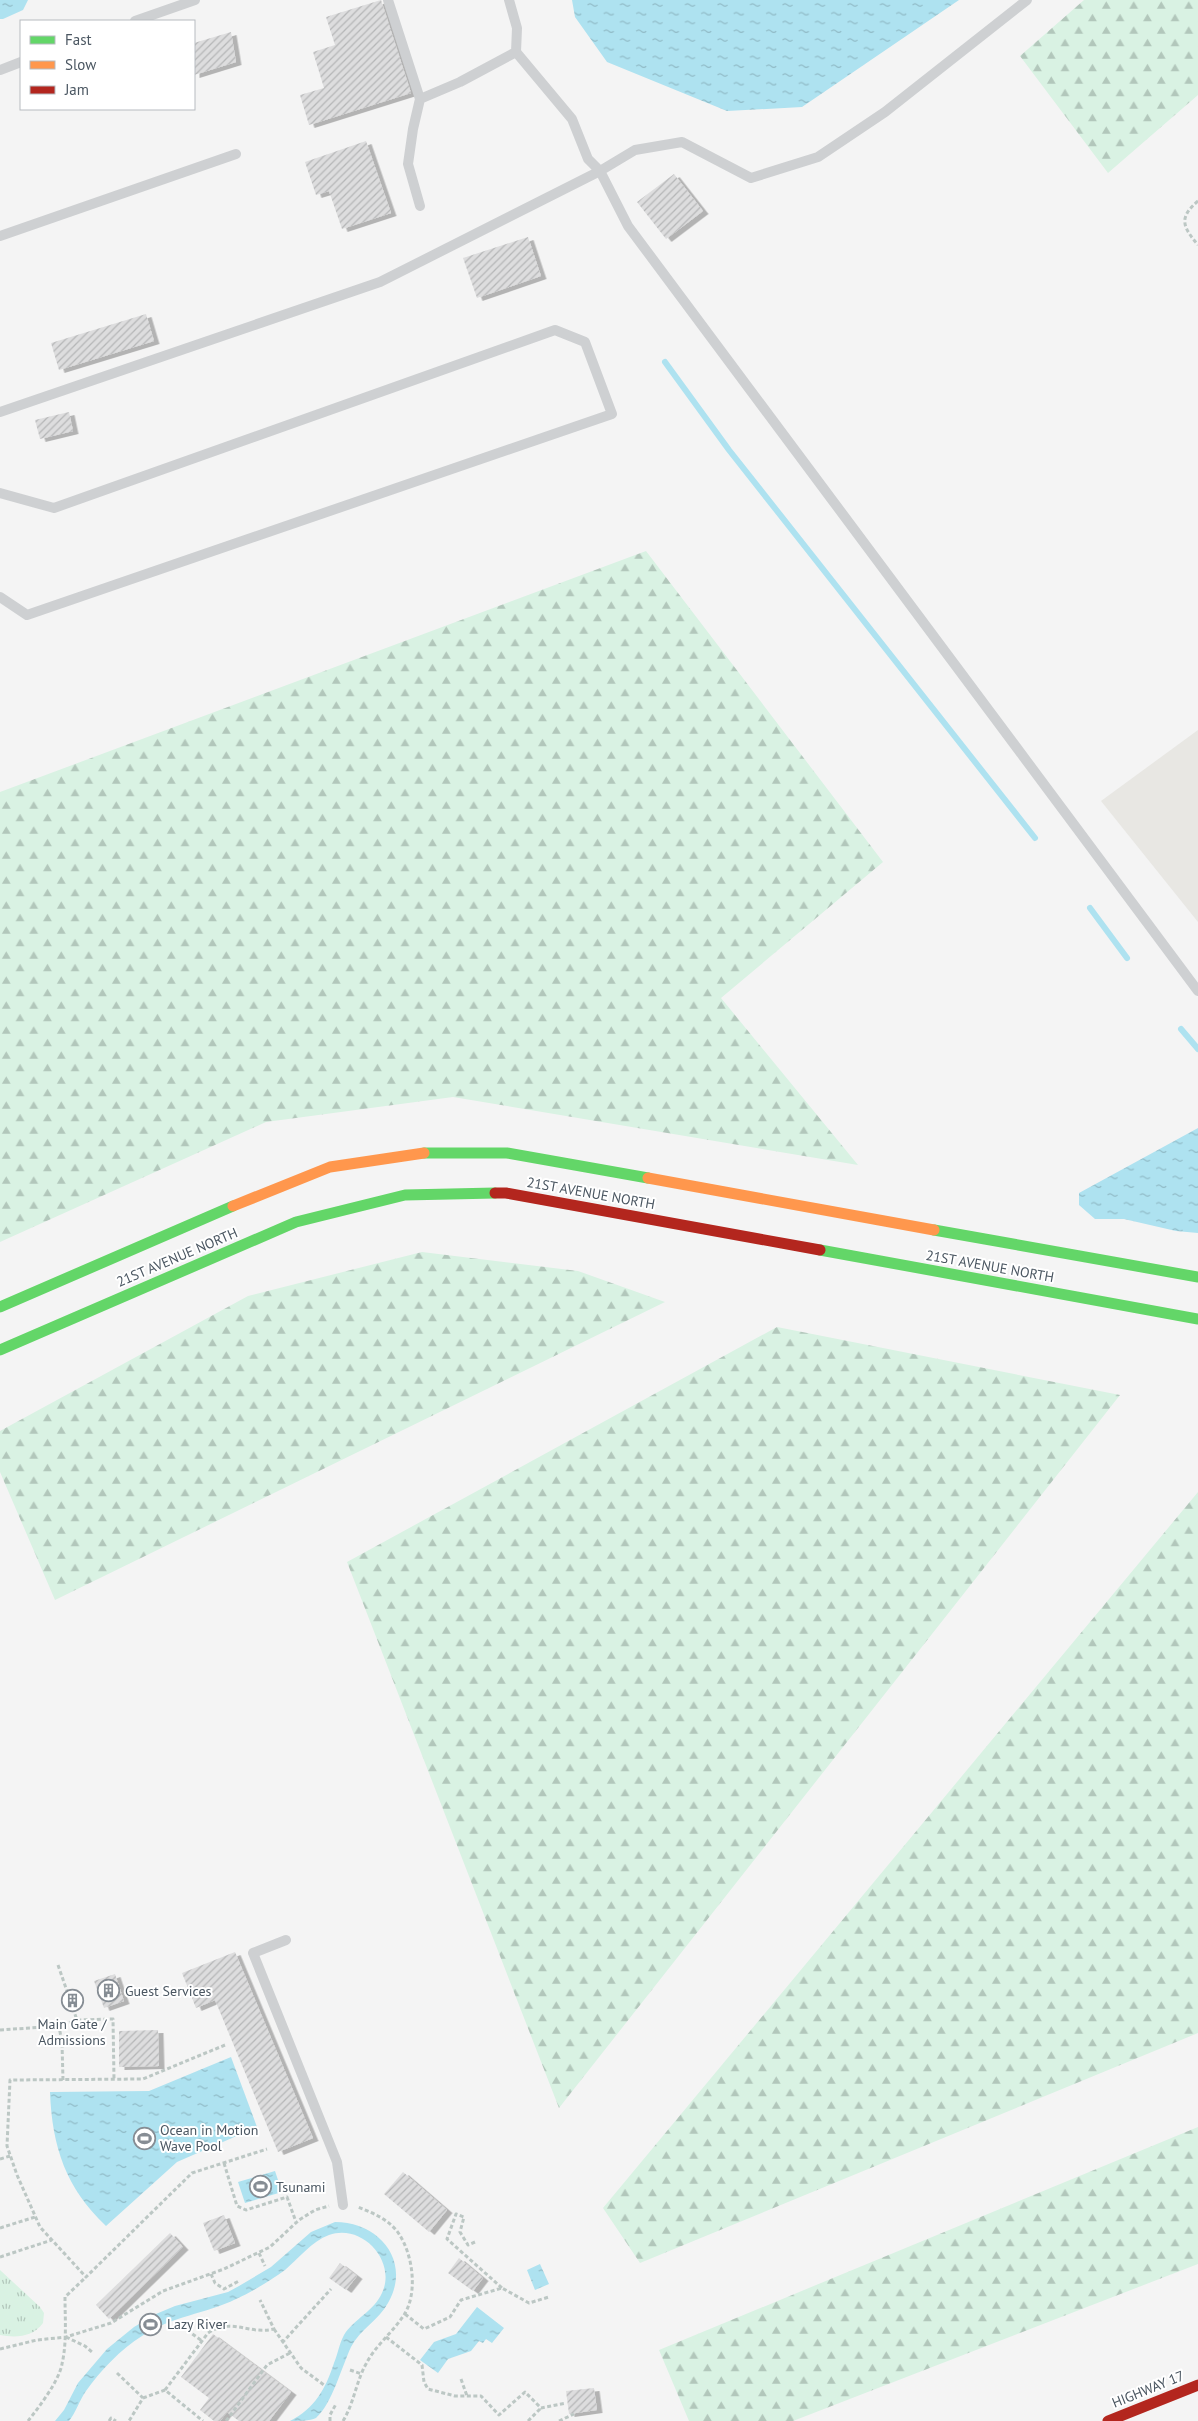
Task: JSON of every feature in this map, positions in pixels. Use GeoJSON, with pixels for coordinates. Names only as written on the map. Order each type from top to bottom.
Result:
{"type":"FeatureCollection","features":[{"type":"Feature","properties":{"kind":"main road","name":"21ST AVENUE NORTH"},"geometry":{"type":"LineString","coordinates":[[0,1307],[242,1202],[330,1167],[421,1153],[507,1153],[1198,1277]]}},
{"type":"Feature","properties":{"kind":"main road","name":"21ST AVENUE NORTH"},"geometry":{"type":"LineString","coordinates":[[0,1350],[296,1222],[404,1195],[506,1193],[1198,1319]]}},
{"type":"Feature","properties":{"kind":"main road","name":"HIGHWAY 17"},"geometry":{"type":"LineString","coordinates":[[1108,2421],[1198,2385]]}},
{"type":"Feature","properties":{"kind":"lane"},"geometry":{"type":"LineString","coordinates":[[139,20],[195,0]]}},
{"type":"Feature","properties":{"kind":"lane"},"geometry":{"type":"LineString","coordinates":[[388,0],[420,99],[408,164],[420,206]]}},
{"type":"Feature","properties":{"kind":"lane"},"geometry":{"type":"LineString","coordinates":[[509,0],[517,28],[516,52],[572,119],[588,159],[600,170],[628,226],[1198,991]]}},
{"type":"Feature","properties":{"kind":"lane"},"geometry":{"type":"LineString","coordinates":[[0,412],[380,282],[600,170],[635,150],[682,142],[751,178],[818,157],[885,112],[1027,0]]}},
{"type":"Feature","properties":{"kind":"lane"},"geometry":{"type":"LineString","coordinates":[[420,99],[460,82],[516,52]]}},
{"type":"Feature","properties":{"kind":"lane"},"geometry":{"type":"LineString","coordinates":[[0,70],[20,62]]}},
{"type":"Feature","properties":{"kind":"lane"},"geometry":{"type":"LineString","coordinates":[[0,236],[236,154]]}},
{"type":"Feature","properties":{"kind":"lane"},"geometry":{"type":"LineString","coordinates":[[0,493],[54,508],[555,330],[585,342],[612,414],[27,615],[0,597]]}},
{"type":"Feature","properties":{"kind":"lane"},"geometry":{"type":"LineString","coordinates":[[286,1940],[253,1953],[337,2162],[343,2205]]}},
{"type":"Feature","properties":{"kind":"path"},"geometry":{"type":"LineString","coordinates":[[1198,201],[1187,210],[1184,220],[1186,232],[1198,245]]}},
{"type":"Feature","properties":{"kind":"path"},"geometry":{"type":"LineString","coordinates":[[58,1965],[77,2020]]}},
{"type":"Feature","properties":{"kind":"path"},"geometry":{"type":"LineString","coordinates":[[0,2030],[59,2026],[77,2020],[113,2019],[114,2080]]}},
{"type":"Feature","properties":{"kind":"path"},"geometry":{"type":"LineString","coordinates":[[59,2026],[62,2043],[63,2080]]}},
{"type":"Feature","properties":{"kind":"path"},"geometry":{"type":"LineString","coordinates":[[86,2277],[40,2227],[10,2156],[7,2146],[10,2080],[142,2080],[225,2045]]}},
{"type":"Feature","properties":{"kind":"path"},"geometry":{"type":"LineString","coordinates":[[28,2421],[40,2406],[62,2366],[66,2337],[65,2297],[192,2173],[267,2149]]}},
{"type":"Feature","properties":{"kind":"path"},"geometry":{"type":"LineString","coordinates":[[0,2159],[10,2156]]}},
{"type":"Feature","properties":{"kind":"path"},"geometry":{"type":"LineString","coordinates":[[224,2163],[237,2206],[246,2210],[288,2197],[296,2222]]}},
{"type":"Feature","properties":{"kind":"path"},"geometry":{"type":"LineString","coordinates":[[0,2349],[37,2340],[66,2337],[111,2323],[163,2291],[210,2274],[270,2247],[296,2222],[315,2210],[343,2205],[358,2207],[380,2217],[399,2234],[409,2257],[412,2271],[412,2289],[405,2314],[366,2363],[349,2411],[343,2421]]}},
{"type":"Feature","properties":{"kind":"path"},"geometry":{"type":"LineString","coordinates":[[475,2242],[468,2245],[460,2232],[464,2217],[456,2214],[448,2239],[502,2288],[529,2303],[549,2297]]}},
{"type":"Feature","properties":{"kind":"path"},"geometry":{"type":"LineString","coordinates":[[0,2228],[35,2217]]}},
{"type":"Feature","properties":{"kind":"path"},"geometry":{"type":"LineString","coordinates":[[0,2257],[52,2240]]}},
{"type":"Feature","properties":{"kind":"path"},"geometry":{"type":"LineString","coordinates":[[259,2252],[265,2266]]}},
{"type":"Feature","properties":{"kind":"path"},"geometry":{"type":"LineString","coordinates":[[210,2274],[215,2283],[224,2289],[239,2281]]}},
{"type":"Feature","properties":{"kind":"path"},"geometry":{"type":"LineString","coordinates":[[405,2314],[424,2329],[450,2317],[461,2300],[502,2288]]}},
{"type":"Feature","properties":{"kind":"path"},"geometry":{"type":"LineString","coordinates":[[282,2343],[331,2289]]}},
{"type":"Feature","properties":{"kind":"path"},"geometry":{"type":"LineString","coordinates":[[260,2300],[282,2343],[301,2368],[324,2385]]}},
{"type":"Feature","properties":{"kind":"path"},"geometry":{"type":"LineString","coordinates":[[185,2324],[187,2330],[202,2341]]}},
{"type":"Feature","properties":{"kind":"path"},"geometry":{"type":"LineString","coordinates":[[129,2421],[143,2398],[165,2390],[208,2333],[217,2327],[232,2324],[261,2332],[274,2329]]}},
{"type":"Feature","properties":{"kind":"path"},"geometry":{"type":"LineString","coordinates":[[66,2337],[85,2346],[92,2352]]}},
{"type":"Feature","properties":{"kind":"path"},"geometry":{"type":"LineString","coordinates":[[386,2337],[422,2365],[424,2382],[428,2389],[455,2396],[482,2396],[499,2415],[525,2392],[541,2408]]}},
{"type":"Feature","properties":{"kind":"path"},"geometry":{"type":"LineString","coordinates":[[226,2421],[266,2365],[290,2353]]}},
{"type":"Feature","properties":{"kind":"path"},"geometry":{"type":"LineString","coordinates":[[350,2370],[362,2374]]}},
{"type":"Feature","properties":{"kind":"path"},"geometry":{"type":"LineString","coordinates":[[117,2373],[143,2398]]}},
{"type":"Feature","properties":{"kind":"path"},"geometry":{"type":"LineString","coordinates":[[461,2379],[467,2396]]}},
{"type":"Feature","properties":{"kind":"path"},"geometry":{"type":"LineString","coordinates":[[165,2390],[203,2421]]}},
{"type":"Feature","properties":{"kind":"path"},"geometry":{"type":"LineString","coordinates":[[528,2421],[541,2408],[566,2403]]}},
{"type":"Feature","properties":{"kind":"path"},"geometry":{"type":"LineString","coordinates":[[330,2421],[330,2415],[336,2404]]}},
{"type":"Feature","properties":{"kind":"path"},"geometry":{"type":"LineString","coordinates":[[559,2421],[574,2414]]}},
{"type":"Feature","properties":{"kind":"path"},"geometry":{"type":"LineString","coordinates":[[109,2421],[111,2418],[116,2421]]}},
{"type":"Feature","properties":{"kind":"shaded area"},"geometry":{"type":"Polygon","coordinates":[[[1198,730],[1198,922],[1101,801],[1198,730]]]}},
{"type":"Feature","properties":{"kind":"green space"},"geometry":{"type":"Polygon","coordinates":[[[1084,0],[1198,0],[1198,95],[1108,173],[1020,56],[1084,0]]]}},
{"type":"Feature","properties":{"kind":"green space"},"geometry":{"type":"Polygon","coordinates":[[[646,551],[883,862],[721,998],[858,1165],[453,1097],[266,1122],[0,1242],[0,792],[646,551]]]}},
{"type":"Feature","properties":{"kind":"green space"},"geometry":{"type":"Polygon","coordinates":[[[422,1252],[578,1271],[665,1302],[55,1600],[0,1472],[0,1431],[248,1296],[422,1252]]]}},
{"type":"Feature","properties":{"kind":"green space"},"geometry":{"type":"Polygon","coordinates":[[[777,1327],[1120,1395],[559,2108],[347,1562],[777,1327]]]}},
{"type":"Feature","properties":{"kind":"green space"},"geometry":{"type":"Polygon","coordinates":[[[1198,1492],[1198,2033],[640,2263],[603,2208],[1198,1492]]]}},
{"type":"Feature","properties":{"kind":"green space"},"geometry":{"type":"Polygon","coordinates":[[[1198,2127],[1198,2264],[793,2421],[689,2421],[659,2350],[1198,2127]]]}},
{"type":"Feature","properties":{"kind":"green space"},"geometry":{"type":"Polygon","coordinates":[[[0,2270],[44,2313],[43,2323],[29,2334],[18,2336],[0,2335],[0,2270]]]}},
{"type":"Feature","properties":{"kind":"water"},"geometry":{"type":"Polygon","coordinates":[[[0,0],[28,0],[23,10],[0,19],[0,0]]]}},
{"type":"Feature","properties":{"kind":"water"},"geometry":{"type":"Polygon","coordinates":[[[572,0],[959,0],[802,107],[727,111],[607,62],[575,17],[572,0]]]}},
{"type":"Feature","properties":{"kind":"water"},"geometry":{"type":"Polygon","coordinates":[[[1198,1128],[1198,1233],[1176,1231],[1124,1219],[1095,1219],[1079,1205],[1079,1193],[1198,1128]]]}},
{"type":"Feature","properties":{"kind":"water","name":"Ocean in Motion Wave Pool"},"geometry":{"type":"Polygon","coordinates":[[[231,2057],[257,2127],[177,2162],[106,2226],[81,2197],[64,2165],[54,2131],[50,2092],[149,2091],[231,2057]]]}},
{"type":"Feature","properties":{"kind":"water","name":"Tsunami"},"geometry":{"type":"Polygon","coordinates":[[[275,2171],[282,2192],[245,2203],[238,2182],[275,2171]]]}},
{"type":"Feature","properties":{"kind":"water","name":"Lazy River"},"geometry":{"type":"Polygon","coordinates":[[[335,2222],[351,2224],[365,2229],[377,2237],[387,2247],[393,2259],[396,2273],[394,2287],[388,2303],[380,2315],[364,2330],[351,2347],[332,2394],[322,2412],[316,2418],[290,2421],[313,2404],[323,2390],[344,2335],[374,2305],[382,2293],[385,2281],[385,2269],[381,2257],[374,2248],[353,2234],[329,2235],[311,2246],[285,2270],[249,2293],[225,2304],[177,2319],[153,2329],[134,2341],[111,2361],[84,2395],[69,2421],[55,2421],[64,2410],[78,2383],[107,2349],[134,2327],[156,2314],[175,2306],[228,2292],[271,2267],[311,2232],[335,2222]]]}},
{"type":"Feature","properties":{"kind":"water"},"geometry":{"type":"Polygon","coordinates":[[[540,2264],[549,2284],[535,2290],[527,2270],[540,2264]]]}},
{"type":"Feature","properties":{"kind":"water"},"geometry":{"type":"Polygon","coordinates":[[[477,2307],[504,2328],[492,2343],[486,2339],[483,2343],[479,2341],[471,2351],[448,2359],[438,2373],[420,2360],[434,2342],[456,2334],[477,2307]]]}},
{"type":"Feature","properties":{"kind":"building"},"geometry":{"type":"Polygon","coordinates":[[[381,0],[411,93],[309,125],[300,95],[324,88],[313,52],[335,45],[326,17],[381,0]]]}},
{"type":"Feature","properties":{"kind":"building"},"geometry":{"type":"Polygon","coordinates":[[[231,32],[236,62],[195,75],[195,43],[231,32]]]}},
{"type":"Feature","properties":{"kind":"building"},"geometry":{"type":"Polygon","coordinates":[[[366,141],[391,213],[342,229],[329,191],[316,195],[305,162],[366,141]]]}},
{"type":"Feature","properties":{"kind":"building"},"geometry":{"type":"Polygon","coordinates":[[[674,174],[703,211],[666,239],[637,202],[674,174]]]}},
{"type":"Feature","properties":{"kind":"building"},"geometry":{"type":"Polygon","coordinates":[[[528,237],[541,276],[477,298],[463,258],[528,237]]]}},
{"type":"Feature","properties":{"kind":"building"},"geometry":{"type":"Polygon","coordinates":[[[146,314],[154,341],[59,370],[51,343],[146,314]]]}},
{"type":"Feature","properties":{"kind":"building"},"geometry":{"type":"Polygon","coordinates":[[[69,412],[73,431],[40,439],[35,420],[69,412]]]}},
{"type":"Feature","properties":{"kind":"building"},"geometry":{"type":"Polygon","coordinates":[[[235,1952],[313,2138],[278,2152],[215,2000],[196,2008],[182,1973],[235,1952]]]}},
{"type":"Feature","properties":{"kind":"building","name":"Guest Services"},"geometry":{"type":"Polygon","coordinates":[[[115,1974],[124,2001],[104,2008],[94,1981],[115,1974]]]}},
{"type":"Feature","properties":{"kind":"building"},"geometry":{"type":"Polygon","coordinates":[[[158,2030],[159,2066],[119,2067],[119,2031],[158,2030]]]}},
{"type":"Feature","properties":{"kind":"building"},"geometry":{"type":"Polygon","coordinates":[[[403,2172],[447,2210],[429,2232],[384,2194],[403,2172]]]}},
{"type":"Feature","properties":{"kind":"building"},"geometry":{"type":"Polygon","coordinates":[[[224,2215],[235,2243],[214,2251],[203,2223],[224,2215]]]}},
{"type":"Feature","properties":{"kind":"building"},"geometry":{"type":"Polygon","coordinates":[[[170,2233],[183,2247],[109,2319],[96,2305],[170,2233]]]}},
{"type":"Feature","properties":{"kind":"building"},"geometry":{"type":"Polygon","coordinates":[[[459,2258],[483,2278],[473,2291],[448,2273],[459,2258]]]}},
{"type":"Feature","properties":{"kind":"building"},"geometry":{"type":"Polygon","coordinates":[[[340,2263],[357,2276],[346,2290],[329,2278],[340,2263]]]}},
{"type":"Feature","properties":{"kind":"building"},"geometry":{"type":"Polygon","coordinates":[[[213,2334],[291,2392],[269,2421],[239,2421],[227,2412],[220,2421],[214,2421],[200,2410],[209,2398],[181,2377],[213,2334]]]}},
{"type":"Feature","properties":{"kind":"building"},"geometry":{"type":"Polygon","coordinates":[[[594,2388],[597,2410],[569,2414],[566,2391],[594,2388]]]}},
{"type":"Feature","properties":{"kind":"waterway"},"geometry":{"type":"LineString","coordinates":[[665,362],[729,450],[1035,838]]}},
{"type":"Feature","properties":{"kind":"waterway"},"geometry":{"type":"LineString","coordinates":[[1090,908],[1127,958]]}},
{"type":"Feature","properties":{"kind":"waterway"},"geometry":{"type":"LineString","coordinates":[[1181,1029],[1198,1049]]}},
{"type":"Feature","properties":{"kind":"traffic: fast"},"geometry":{"type":"LineString","coordinates":[[424,1153],[507,1153],[648,1178]]}},
{"type":"Feature","properties":{"kind":"traffic: fast"},"geometry":{"type":"LineString","coordinates":[[0,1350],[296,1222],[405,1195],[495,1193]]}},
{"type":"Feature","properties":{"kind":"traffic: fast"},"geometry":{"type":"LineString","coordinates":[[0,1307],[233,1206]]}},
{"type":"Feature","properties":{"kind":"traffic: fast"},"geometry":{"type":"LineString","coordinates":[[934,1230],[1198,1277]]}},
{"type":"Feature","properties":{"kind":"traffic: fast"},"geometry":{"type":"LineString","coordinates":[[820,1250],[1198,1319]]}},
{"type":"Feature","properties":{"kind":"traffic: slow"},"geometry":{"type":"LineString","coordinates":[[233,1206],[330,1167],[424,1153]]}},
{"type":"Feature","properties":{"kind":"traffic: slow"},"geometry":{"type":"LineString","coordinates":[[648,1178],[934,1230]]}},
{"type":"Feature","properties":{"kind":"traffic: jam"},"geometry":{"type":"LineString","coordinates":[[495,1193],[506,1193],[820,1250]]}},
{"type":"Feature","properties":{"kind":"traffic: jam"},"geometry":{"type":"LineString","coordinates":[[1108,2421],[1198,2385]]}},
{"type":"Feature","properties":{"kind":"place","name":"Guest Services"},"geometry":{"type":"Point","coordinates":[109,1991]}},
{"type":"Feature","properties":{"kind":"place","name":"Main Gate / Admissions"},"geometry":{"type":"Point","coordinates":[72,2001]}},
{"type":"Feature","properties":{"kind":"place","name":"Ocean in Motion Wave Pool"},"geometry":{"type":"Point","coordinates":[144,2138]}},
{"type":"Feature","properties":{"kind":"place","name":"Tsunami"},"geometry":{"type":"Point","coordinates":[260,2187]}},
{"type":"Feature","properties":{"kind":"place","name":"Lazy River"},"geometry":{"type":"Point","coordinates":[151,2324]}}]}
